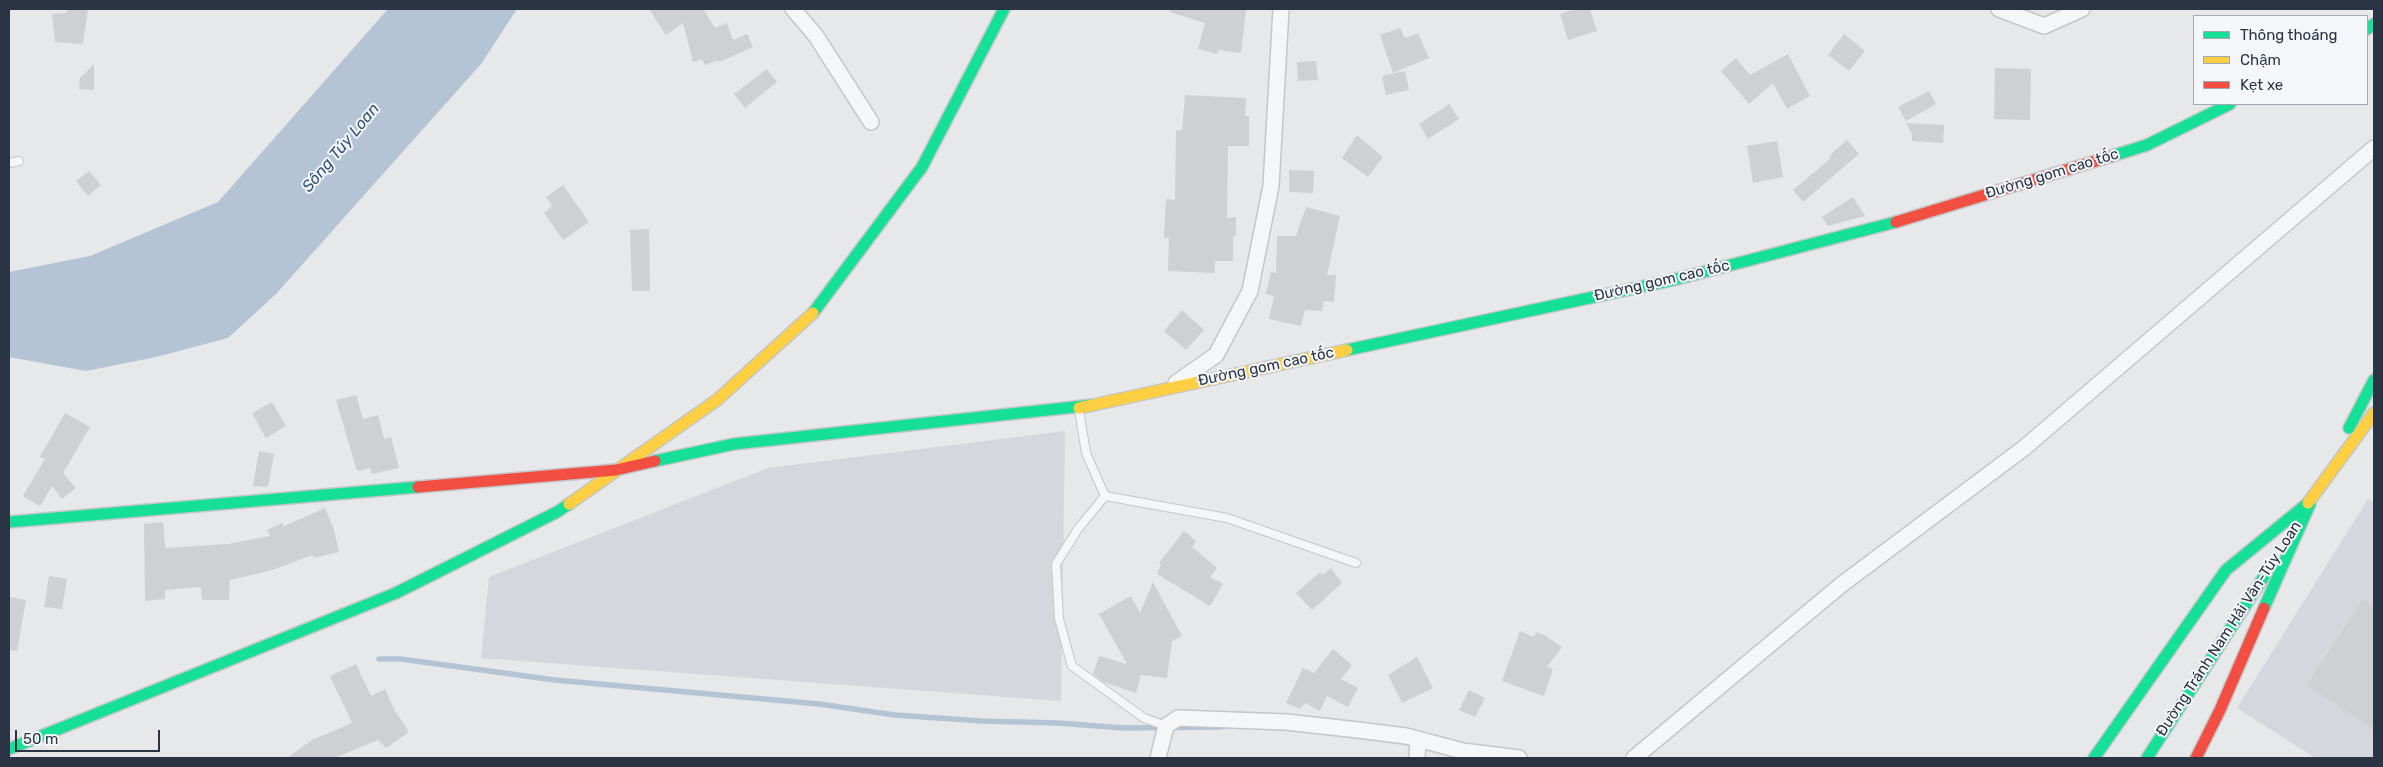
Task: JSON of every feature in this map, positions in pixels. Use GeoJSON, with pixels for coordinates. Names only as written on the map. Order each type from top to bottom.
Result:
{"type":"FeatureCollection","features":[{"type":"Feature","properties":{"kind":"main road"},"geometry":{"type":"LineString","coordinates":[[9,749],[396,593],[557,512],[717,400],[819,308],[922,167],[1004,9]]}},
{"type":"Feature","properties":{"kind":"main road","name":"Đường gom cao tốc"},"geometry":{"type":"LineString","coordinates":[[1079,408],[1673,280],[1916,217],[2146,145],[2228,105]]}},
{"type":"Feature","properties":{"kind":"main road"},"geometry":{"type":"LineString","coordinates":[[2196,758],[2220,710],[2312,500],[2374,380]]}},
{"type":"Feature","properties":{"kind":"main road"},"geometry":{"type":"LineString","coordinates":[[9,522],[616,470],[734,444],[841,430],[1079,408],[1171,387]]}},
{"type":"Feature","properties":{"kind":"main road"},"geometry":{"type":"LineString","coordinates":[[2094,758],[2226,570],[2312,500],[2374,413]]}},
{"type":"Feature","properties":{"kind":"main road","name":"Đường Tránh Nam Hải Vân-Túy Loan"},"geometry":{"type":"LineString","coordinates":[[2147,758],[2312,500]]}},
{"type":"Feature","properties":{"kind":"street"},"geometry":{"type":"LineString","coordinates":[[794,9],[816,36],[871,122]]}},
{"type":"Feature","properties":{"kind":"street"},"geometry":{"type":"LineString","coordinates":[[1171,387],[1216,355],[1250,291],[1270,186],[1281,9]]}},
{"type":"Feature","properties":{"kind":"street"},"geometry":{"type":"LineString","coordinates":[[1999,9],[2044,26],[2082,9]]}},
{"type":"Feature","properties":{"kind":"street"},"geometry":{"type":"LineString","coordinates":[[1634,758],[1841,585],[2024,448],[2374,148]]}},
{"type":"Feature","properties":{"kind":"street"},"geometry":{"type":"LineString","coordinates":[[1158,758],[1166,726],[1178,718],[1286,722],[1387,733],[1482,756],[1519,758]]}},
{"type":"Feature","properties":{"kind":"street"},"geometry":{"type":"LineString","coordinates":[[1417,758],[1418,739]]}},
{"type":"Feature","properties":{"kind":"lane"},"geometry":{"type":"LineString","coordinates":[[9,163],[19,161]]}},
{"type":"Feature","properties":{"kind":"lane"},"geometry":{"type":"LineString","coordinates":[[1079,408],[1086,453],[1105,496]]}},
{"type":"Feature","properties":{"kind":"lane"},"geometry":{"type":"LineString","coordinates":[[1105,496],[1227,518],[1356,562]]}},
{"type":"Feature","properties":{"kind":"lane"},"geometry":{"type":"LineString","coordinates":[[1105,496],[1078,530],[1056,564],[1059,619],[1072,666],[1144,718],[1166,726]]}},
{"type":"Feature","properties":{"kind":"shaded area"},"geometry":{"type":"Polygon","coordinates":[[[1065,431],[1061,701],[481,658],[489,577],[768,468],[1065,431]]]}},
{"type":"Feature","properties":{"kind":"shaded area"},"geometry":{"type":"Polygon","coordinates":[[[2368,499],[2374,503],[2374,758],[2315,758],[2237,708],[2368,499]]]}},
{"type":"Feature","properties":{"kind":"water","name":"Sông Túy Loan"},"geometry":{"type":"Polygon","coordinates":[[[388,9],[517,9],[481,64],[276,294],[228,338],[156,357],[86,371],[9,357],[9,272],[90,256],[218,202],[388,9]]]}},
{"type":"Feature","properties":{"kind":"building"},"geometry":{"type":"Polygon","coordinates":[[[67,9],[88,9],[83,44],[55,42],[52,14],[67,13],[67,9]]]}},
{"type":"Feature","properties":{"kind":"building"},"geometry":{"type":"Polygon","coordinates":[[[649,9],[703,9],[715,28],[727,23],[733,40],[747,34],[753,47],[719,62],[718,60],[705,65],[702,59],[693,62],[683,23],[666,35],[649,9]]]}},
{"type":"Feature","properties":{"kind":"building"},"geometry":{"type":"Polygon","coordinates":[[[1171,9],[1246,9],[1241,53],[1218,50],[1217,54],[1198,49],[1205,23],[1170,12],[1171,9]]]}},
{"type":"Feature","properties":{"kind":"building"},"geometry":{"type":"Polygon","coordinates":[[[1576,9],[1590,9],[1597,31],[1568,40],[1560,14],[1576,9]]]}},
{"type":"Feature","properties":{"kind":"building"},"geometry":{"type":"Polygon","coordinates":[[[1400,28],[1405,38],[1418,33],[1429,58],[1393,73],[1380,35],[1400,28]]]}},
{"type":"Feature","properties":{"kind":"building"},"geometry":{"type":"Polygon","coordinates":[[[1844,34],[1865,51],[1849,71],[1828,55],[1844,34]]]}},
{"type":"Feature","properties":{"kind":"building"},"geometry":{"type":"Polygon","coordinates":[[[1788,54],[1810,96],[1787,109],[1773,83],[1749,104],[1721,71],[1736,58],[1750,75],[1788,54]]]}},
{"type":"Feature","properties":{"kind":"building"},"geometry":{"type":"Polygon","coordinates":[[[1316,61],[1318,80],[1298,81],[1297,62],[1316,61]]]}},
{"type":"Feature","properties":{"kind":"building"},"geometry":{"type":"Polygon","coordinates":[[[94,64],[94,90],[79,89],[80,78],[94,64]]]}},
{"type":"Feature","properties":{"kind":"building"},"geometry":{"type":"Polygon","coordinates":[[[1995,68],[2031,69],[2030,120],[1994,119],[1995,68]]]}},
{"type":"Feature","properties":{"kind":"building"},"geometry":{"type":"Polygon","coordinates":[[[767,69],[777,82],[745,108],[734,94],[767,69]]]}},
{"type":"Feature","properties":{"kind":"building"},"geometry":{"type":"Polygon","coordinates":[[[1405,71],[1409,90],[1386,95],[1382,76],[1405,71]]]}},
{"type":"Feature","properties":{"kind":"building"},"geometry":{"type":"Polygon","coordinates":[[[1929,91],[1936,104],[1906,121],[1898,107],[1929,91]]]}},
{"type":"Feature","properties":{"kind":"building"},"geometry":{"type":"Polygon","coordinates":[[[1185,95],[1246,98],[1245,116],[1249,116],[1249,146],[1228,146],[1227,218],[1236,217],[1236,236],[1233,237],[1233,261],[1215,261],[1215,273],[1168,271],[1169,238],[1164,238],[1166,199],[1175,200],[1176,130],[1182,130],[1185,95]]]}},
{"type":"Feature","properties":{"kind":"building"},"geometry":{"type":"Polygon","coordinates":[[[1449,104],[1459,119],[1428,139],[1419,124],[1449,104]]]}},
{"type":"Feature","properties":{"kind":"building"},"geometry":{"type":"Polygon","coordinates":[[[1906,123],[1944,125],[1943,143],[1912,141],[1912,134],[1906,123]]]}},
{"type":"Feature","properties":{"kind":"building"},"geometry":{"type":"Polygon","coordinates":[[[1357,135],[1383,157],[1368,177],[1342,158],[1357,135]]]}},
{"type":"Feature","properties":{"kind":"building"},"geometry":{"type":"Polygon","coordinates":[[[1847,140],[1859,154],[1803,202],[1793,190],[1831,158],[1829,156],[1847,140]]]}},
{"type":"Feature","properties":{"kind":"building"},"geometry":{"type":"Polygon","coordinates":[[[1777,141],[1783,177],[1753,183],[1747,146],[1777,141]]]}},
{"type":"Feature","properties":{"kind":"building"},"geometry":{"type":"Polygon","coordinates":[[[1289,170],[1314,171],[1313,193],[1289,192],[1289,170]]]}},
{"type":"Feature","properties":{"kind":"building"},"geometry":{"type":"Polygon","coordinates":[[[89,171],[101,185],[88,196],[76,181],[89,171]]]}},
{"type":"Feature","properties":{"kind":"building"},"geometry":{"type":"Polygon","coordinates":[[[563,185],[589,222],[563,240],[544,213],[552,206],[546,197],[563,185]]]}},
{"type":"Feature","properties":{"kind":"building"},"geometry":{"type":"Polygon","coordinates":[[[1853,197],[1865,216],[1828,226],[1822,217],[1853,197]]]}},
{"type":"Feature","properties":{"kind":"building"},"geometry":{"type":"Polygon","coordinates":[[[1306,207],[1340,216],[1327,275],[1336,275],[1334,302],[1324,301],[1322,311],[1305,310],[1301,326],[1269,319],[1274,296],[1266,294],[1271,272],[1276,273],[1277,236],[1296,236],[1306,207]]]}},
{"type":"Feature","properties":{"kind":"building"},"geometry":{"type":"Polygon","coordinates":[[[649,229],[650,291],[632,291],[630,230],[649,229]]]}},
{"type":"Feature","properties":{"kind":"building"},"geometry":{"type":"Polygon","coordinates":[[[1182,310],[1204,330],[1186,350],[1164,331],[1182,310]]]}},
{"type":"Feature","properties":{"kind":"building"},"geometry":{"type":"Polygon","coordinates":[[[356,395],[363,419],[378,415],[384,439],[391,437],[399,468],[372,474],[370,468],[357,471],[336,400],[356,395]]]}},
{"type":"Feature","properties":{"kind":"building"},"geometry":{"type":"Polygon","coordinates":[[[272,402],[286,426],[266,438],[252,413],[272,402]]]}},
{"type":"Feature","properties":{"kind":"building"},"geometry":{"type":"Polygon","coordinates":[[[65,413],[90,427],[63,473],[76,488],[62,499],[52,486],[40,506],[23,496],[45,459],[40,457],[65,413]]]}},
{"type":"Feature","properties":{"kind":"building"},"geometry":{"type":"Polygon","coordinates":[[[259,451],[274,454],[268,487],[253,486],[259,451]]]}},
{"type":"Feature","properties":{"kind":"building"},"geometry":{"type":"Polygon","coordinates":[[[325,508],[334,530],[339,552],[313,558],[313,555],[269,571],[230,580],[229,600],[202,600],[201,587],[165,590],[165,599],[145,601],[144,524],[163,522],[165,548],[228,544],[270,536],[267,530],[282,523],[284,526],[325,508]]]}},
{"type":"Feature","properties":{"kind":"building"},"geometry":{"type":"Polygon","coordinates":[[[1184,531],[1196,541],[1192,547],[1217,568],[1210,577],[1223,584],[1210,606],[1157,574],[1161,564],[1159,563],[1184,531]]]}},
{"type":"Feature","properties":{"kind":"building"},"geometry":{"type":"Polygon","coordinates":[[[1331,568],[1342,583],[1312,610],[1296,593],[1320,572],[1323,575],[1331,568]]]}},
{"type":"Feature","properties":{"kind":"building"},"geometry":{"type":"Polygon","coordinates":[[[49,576],[67,579],[62,609],[44,607],[49,576]]]}},
{"type":"Feature","properties":{"kind":"building"},"geometry":{"type":"Polygon","coordinates":[[[1153,582],[1182,636],[1172,641],[1167,678],[1141,675],[1136,693],[1103,682],[1093,674],[1099,656],[1127,664],[1099,614],[1131,596],[1140,613],[1153,582]]]}},
{"type":"Feature","properties":{"kind":"building"},"geometry":{"type":"Polygon","coordinates":[[[9,597],[26,600],[17,651],[9,650],[9,597]]]}},
{"type":"Feature","properties":{"kind":"building"},"geometry":{"type":"Polygon","coordinates":[[[2363,599],[2374,607],[2374,730],[2307,685],[2363,599]]]}},
{"type":"Feature","properties":{"kind":"building"},"geometry":{"type":"Polygon","coordinates":[[[1520,631],[1534,637],[1536,632],[1544,635],[1562,647],[1547,667],[1553,669],[1544,696],[1502,681],[1520,631]]]}},
{"type":"Feature","properties":{"kind":"building"},"geometry":{"type":"Polygon","coordinates":[[[1333,649],[1352,665],[1341,679],[1358,688],[1348,707],[1327,696],[1320,711],[1305,703],[1300,709],[1286,703],[1303,668],[1314,673],[1333,649]]]}},
{"type":"Feature","properties":{"kind":"building"},"geometry":{"type":"Polygon","coordinates":[[[1417,657],[1433,688],[1402,703],[1388,675],[1417,657]]]}},
{"type":"Feature","properties":{"kind":"building"},"geometry":{"type":"Polygon","coordinates":[[[356,664],[371,696],[385,689],[395,711],[409,732],[386,748],[378,740],[334,758],[287,758],[312,740],[352,723],[330,676],[356,664]]]}},
{"type":"Feature","properties":{"kind":"building"},"geometry":{"type":"Polygon","coordinates":[[[1469,690],[1485,698],[1475,717],[1459,710],[1469,690]]]}},
{"type":"Feature","properties":{"kind":"waterway"},"geometry":{"type":"LineString","coordinates":[[379,659],[401,659],[555,680],[819,704],[895,715],[1124,728],[1221,727]]}},
{"type":"Feature","properties":{"kind":"traffic: fast"},"geometry":{"type":"LineString","coordinates":[[813,313],[922,167],[1004,9]]}},
{"type":"Feature","properties":{"kind":"traffic: fast"},"geometry":{"type":"LineString","coordinates":[[2368,28],[2374,24]]}},
{"type":"Feature","properties":{"kind":"traffic: fast"},"geometry":{"type":"LineString","coordinates":[[2112,156],[2147,145],[2228,105]]}},
{"type":"Feature","properties":{"kind":"traffic: fast"},"geometry":{"type":"LineString","coordinates":[[1347,350],[1673,280],[1896,222]]}},
{"type":"Feature","properties":{"kind":"traffic: fast"},"geometry":{"type":"LineString","coordinates":[[2349,428],[2374,380]]}},
{"type":"Feature","properties":{"kind":"traffic: fast"},"geometry":{"type":"LineString","coordinates":[[655,461],[734,444],[1093,405]]}},
{"type":"Feature","properties":{"kind":"traffic: fast"},"geometry":{"type":"LineString","coordinates":[[9,522],[418,487]]}},
{"type":"Feature","properties":{"kind":"traffic: fast"},"geometry":{"type":"LineString","coordinates":[[2094,758],[2226,570],[2308,503]]}},
{"type":"Feature","properties":{"kind":"traffic: fast"},"geometry":{"type":"LineString","coordinates":[[9,749],[396,593],[557,512],[569,504]]}},
{"type":"Feature","properties":{"kind":"traffic: fast"},"geometry":{"type":"LineString","coordinates":[[2264,608],[2310,504]]}},
{"type":"Feature","properties":{"kind":"traffic: fast"},"geometry":{"type":"LineString","coordinates":[[2147,758],[2265,575]]}},
{"type":"Feature","properties":{"kind":"traffic: slow"},"geometry":{"type":"LineString","coordinates":[[569,504],[717,400],[813,313]]}},
{"type":"Feature","properties":{"kind":"traffic: slow"},"geometry":{"type":"LineString","coordinates":[[1079,408],[1347,350]]}},
{"type":"Feature","properties":{"kind":"traffic: slow"},"geometry":{"type":"LineString","coordinates":[[2308,503],[2374,413]]}},
{"type":"Feature","properties":{"kind":"traffic: jam"},"geometry":{"type":"LineString","coordinates":[[1896,222],[2112,156]]}},
{"type":"Feature","properties":{"kind":"traffic: jam"},"geometry":{"type":"LineString","coordinates":[[418,487],[616,470],[655,461]]}},
{"type":"Feature","properties":{"kind":"traffic: jam"},"geometry":{"type":"LineString","coordinates":[[2196,758],[2220,710],[2264,608]]}}]}
